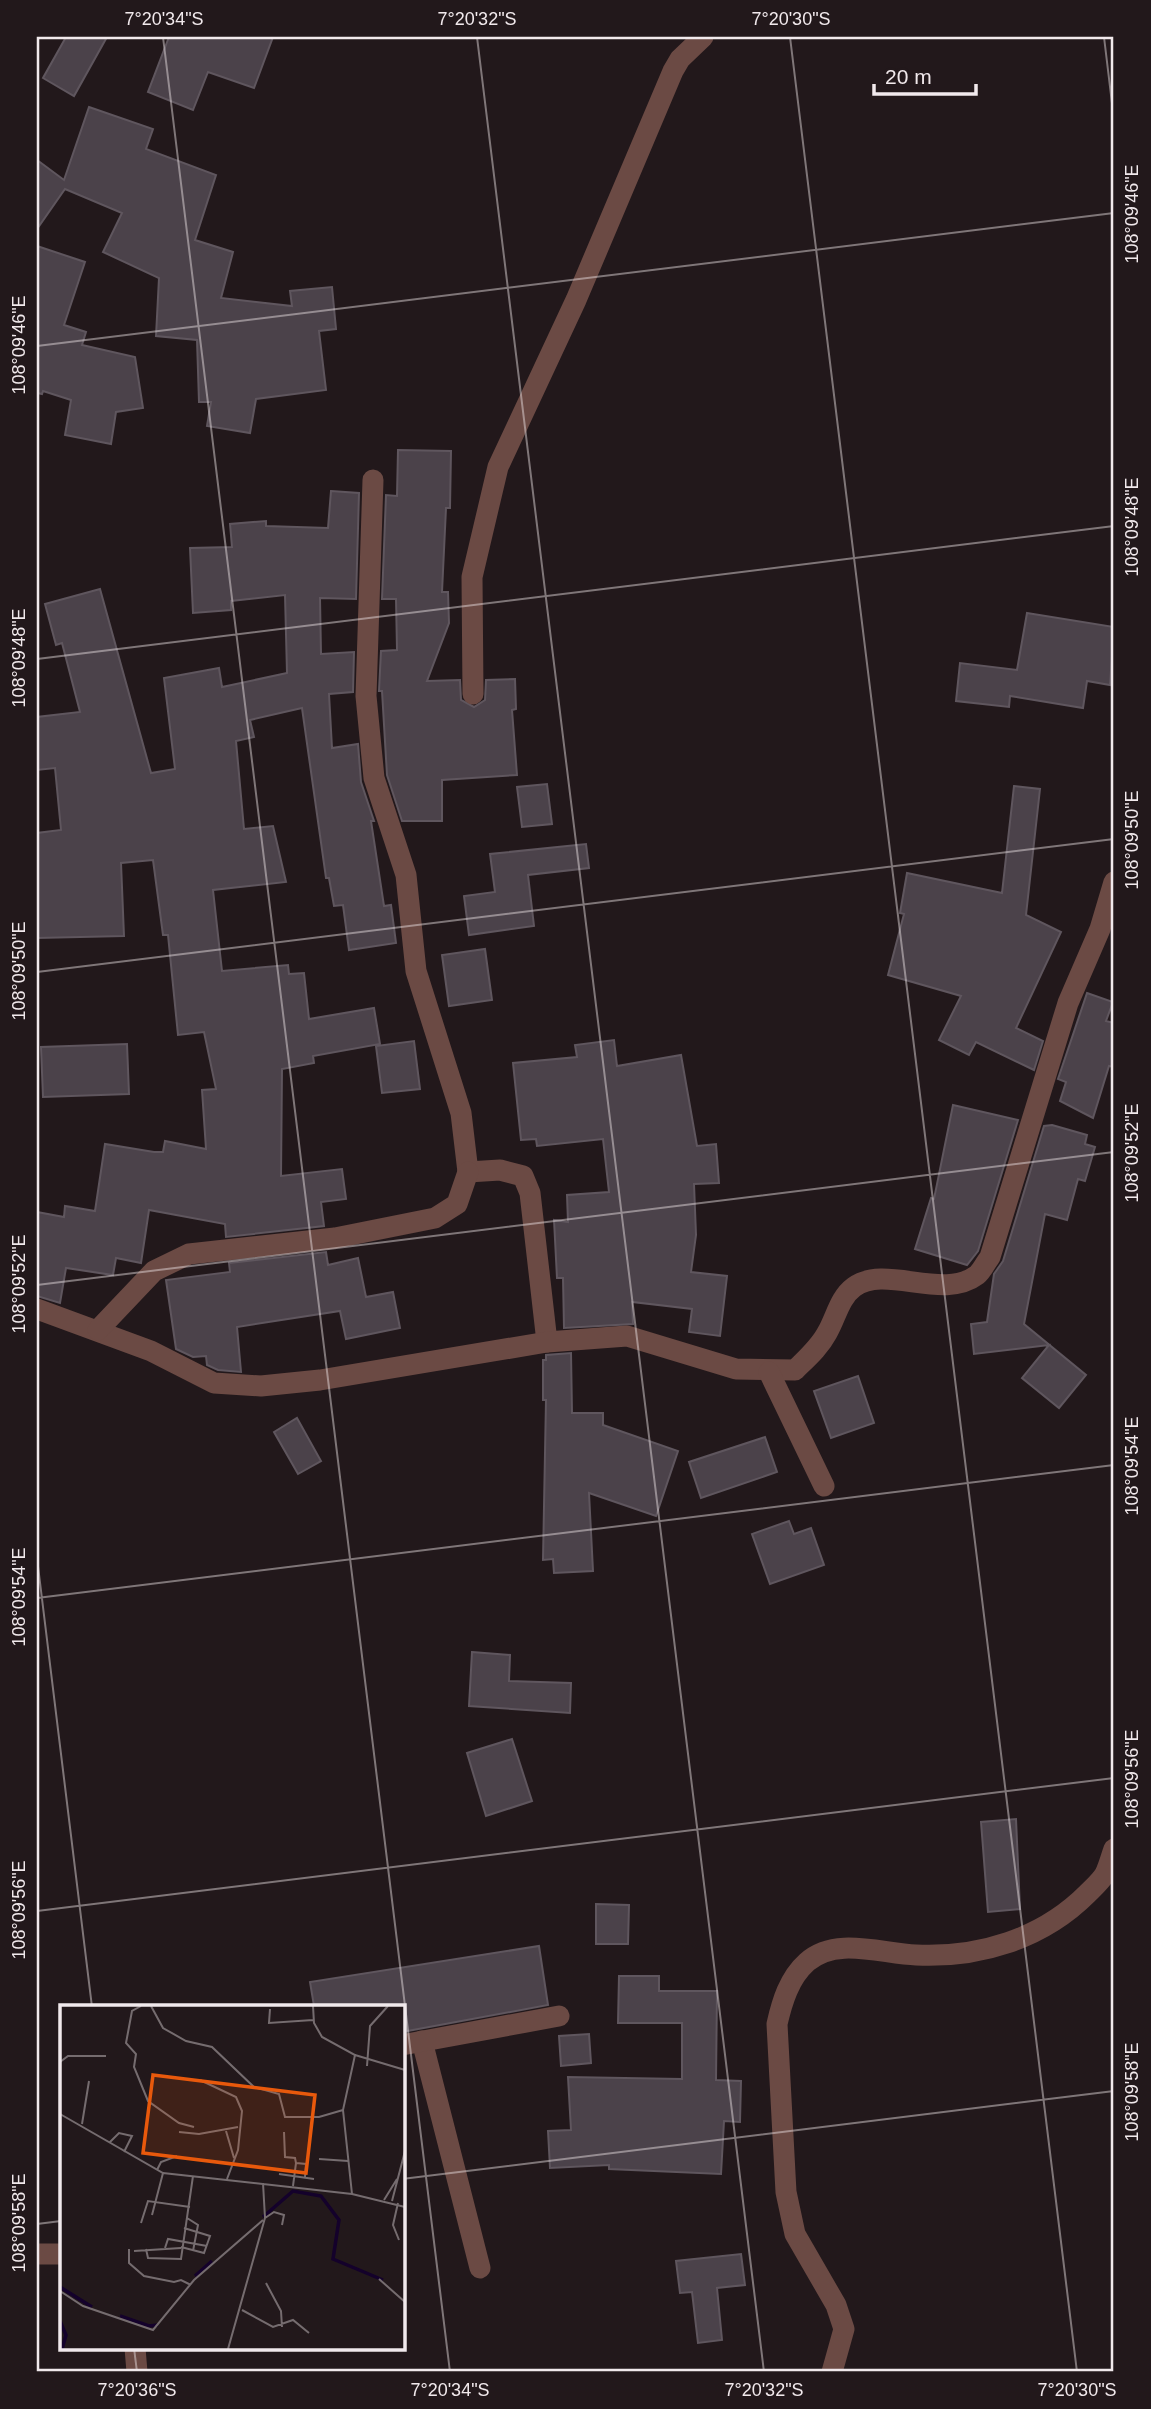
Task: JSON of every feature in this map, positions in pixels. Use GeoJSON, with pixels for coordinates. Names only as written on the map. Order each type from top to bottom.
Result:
{"type":"FeatureCollection","features":[{"type":"Feature","properties":{"kind":"street"},"geometry":{"type":"LineString","coordinates":[[473,694],[472,577],[498,467],[581,288],[673,71],[686,53],[703,37]]}},
{"type":"Feature","properties":{"kind":"street"},"geometry":{"type":"LineString","coordinates":[[98,1331],[153,1271],[189,1254],[335,1238],[435,1218],[457,1204],[468,1172],[461,1113],[416,971],[406,874],[374,778],[366,696],[373,480]]}},
{"type":"Feature","properties":{"kind":"street"},"geometry":{"type":"LineString","coordinates":[[37,1309],[152,1351],[214,1383],[261,1386],[320,1380],[547,1342],[627,1336],[736,1369],[769,1372],[795,1370],[827,1334],[839,1305],[855,1287],[873,1279],[934,1285],[977,1275],[990,1257],[1068,1003],[1100,929],[1114,882]]}},
{"type":"Feature","properties":{"kind":"street"},"geometry":{"type":"LineString","coordinates":[[468,1172],[500,1170],[523,1176],[530,1193],[547,1342]]}},
{"type":"Feature","properties":{"kind":"street"},"geometry":{"type":"LineString","coordinates":[[769,1372],[824,1486]]}},
{"type":"Feature","properties":{"kind":"street"},"geometry":{"type":"LineString","coordinates":[[832,2372],[844,2329],[836,2305],[795,2234],[786,2192],[777,2024],[788,1989],[808,1961],[845,1947],[943,1956],[983,1952],[1034,1933],[1069,1912],[1104,1876],[1114,1849]]}},
{"type":"Feature","properties":{"kind":"street"},"geometry":{"type":"LineString","coordinates":[[480,2268],[412,2043],[559,2016]]}},
{"type":"Feature","properties":{"kind":"street"},"geometry":{"type":"LineString","coordinates":[[37,2254],[60,2254]]}},
{"type":"Feature","properties":{"kind":"street"},"geometry":{"type":"LineString","coordinates":[[135,2350],[137,2372]]}},
{"type":"Feature","properties":{"kind":"building"},"geometry":{"type":"Polygon","coordinates":[[[66,37],[107,37],[74,96],[43,78],[66,37]]]}},
{"type":"Feature","properties":{"kind":"building"},"geometry":{"type":"Polygon","coordinates":[[[169,37],[273,37],[254,88],[208,72],[193,110],[148,92],[169,37]]]}},
{"type":"Feature","properties":{"kind":"building"},"geometry":{"type":"Polygon","coordinates":[[[89,107],[153,129],[146,149],[216,175],[195,240],[233,252],[221,298],[292,306],[290,291],[332,287],[336,329],[319,331],[326,390],[256,399],[250,433],[207,426],[211,402],[199,402],[197,340],[156,336],[159,278],[103,252],[122,213],[65,189],[37,229],[37,160],[64,180],[89,107]]]}},
{"type":"Feature","properties":{"kind":"building"},"geometry":{"type":"Polygon","coordinates":[[[37,246],[85,262],[64,325],[86,332],[82,345],[135,357],[143,408],[116,412],[111,444],[65,435],[71,400],[43,391],[42,394],[37,393],[37,246]]]}},
{"type":"Feature","properties":{"kind":"building"},"geometry":{"type":"Polygon","coordinates":[[[398,450],[451,451],[450,508],[446,508],[442,592],[448,592],[449,623],[427,681],[460,680],[461,700],[474,707],[485,700],[486,680],[515,679],[516,709],[512,710],[517,775],[442,780],[442,821],[402,821],[387,775],[382,691],[379,691],[381,651],[397,650],[396,599],[382,599],[386,495],[397,496],[398,450]]]}},
{"type":"Feature","properties":{"kind":"building"},"geometry":{"type":"Polygon","coordinates":[[[331,491],[359,493],[356,599],[320,598],[321,654],[354,652],[353,692],[329,694],[332,748],[358,744],[361,782],[374,821],[371,821],[384,906],[391,905],[396,943],[349,950],[343,905],[334,906],[329,878],[326,878],[302,708],[250,720],[254,737],[236,741],[244,829],[273,826],[286,882],[213,890],[222,971],[288,965],[289,974],[304,973],[309,1019],[374,1008],[380,1044],[313,1056],[314,1063],[282,1069],[281,1176],[342,1169],[346,1199],[321,1202],[324,1226],[226,1237],[225,1224],[149,1210],[141,1263],[116,1258],[113,1275],[66,1268],[60,1303],[37,1296],[37,1212],[64,1217],[65,1206],[95,1211],[105,1144],[163,1152],[165,1141],[206,1149],[202,1090],[216,1089],[204,1032],[178,1035],[168,935],[163,935],[153,860],[121,863],[124,936],[37,938],[37,833],[61,830],[55,768],[37,770],[37,717],[80,712],[62,643],[56,645],[45,604],[100,589],[151,773],[175,769],[164,678],[219,668],[222,687],[287,673],[285,595],[231,601],[231,610],[193,613],[190,548],[232,547],[230,524],[266,521],[266,526],[328,528],[331,491]]]}},
{"type":"Feature","properties":{"kind":"building"},"geometry":{"type":"Polygon","coordinates":[[[1027,613],[1114,627],[1110,685],[1087,681],[1083,708],[1010,696],[1009,707],[956,701],[960,663],[1017,670],[1027,613]]]}},
{"type":"Feature","properties":{"kind":"building"},"geometry":{"type":"Polygon","coordinates":[[[547,784],[552,824],[522,827],[517,787],[547,784]]]}},
{"type":"Feature","properties":{"kind":"building"},"geometry":{"type":"Polygon","coordinates":[[[1014,786],[1040,789],[1026,915],[1061,932],[1016,1028],[1043,1041],[1034,1070],[976,1042],[969,1055],[939,1040],[961,996],[888,975],[904,914],[900,913],[907,873],[1002,893],[1014,786]]]}},
{"type":"Feature","properties":{"kind":"building"},"geometry":{"type":"Polygon","coordinates":[[[586,844],[589,868],[528,875],[534,926],[469,935],[464,896],[495,892],[490,854],[586,844]]]}},
{"type":"Feature","properties":{"kind":"building"},"geometry":{"type":"Polygon","coordinates":[[[485,949],[492,1000],[449,1006],[442,955],[485,949]]]}},
{"type":"Feature","properties":{"kind":"building"},"geometry":{"type":"Polygon","coordinates":[[[1087,993],[1113,1002],[1106,1021],[1114,1023],[1114,1067],[1109,1066],[1093,1118],[1060,1101],[1066,1082],[1058,1079],[1087,993]]]}},
{"type":"Feature","properties":{"kind":"building"},"geometry":{"type":"Polygon","coordinates":[[[614,1040],[617,1066],[681,1055],[697,1146],[716,1144],[719,1183],[694,1184],[696,1235],[691,1272],[727,1276],[720,1336],[689,1332],[692,1309],[632,1302],[633,1324],[564,1328],[563,1278],[557,1278],[554,1220],[568,1222],[567,1195],[609,1192],[603,1139],[537,1146],[536,1139],[521,1140],[513,1063],[577,1057],[575,1045],[614,1040]]]}},
{"type":"Feature","properties":{"kind":"building"},"geometry":{"type":"Polygon","coordinates":[[[414,1041],[420,1089],[382,1093],[376,1046],[414,1041]]]}},
{"type":"Feature","properties":{"kind":"building"},"geometry":{"type":"Polygon","coordinates":[[[127,1044],[129,1094],[43,1097],[41,1047],[127,1044]]]}},
{"type":"Feature","properties":{"kind":"building"},"geometry":{"type":"Polygon","coordinates":[[[953,1105],[1018,1120],[978,1251],[967,1265],[915,1249],[931,1198],[934,1199],[953,1105]]]}},
{"type":"Feature","properties":{"kind":"building"},"geometry":{"type":"Polygon","coordinates":[[[1052,1125],[1087,1135],[1085,1144],[1095,1147],[1085,1181],[1078,1179],[1067,1220],[1045,1214],[1024,1324],[1086,1375],[1059,1408],[1022,1378],[1049,1345],[974,1354],[971,1324],[987,1322],[994,1274],[1003,1261],[1044,1126],[1052,1125]]]}},
{"type":"Feature","properties":{"kind":"building"},"geometry":{"type":"Polygon","coordinates":[[[326,1252],[328,1265],[358,1258],[366,1297],[393,1292],[400,1328],[346,1339],[340,1311],[237,1327],[241,1372],[218,1370],[207,1365],[206,1356],[193,1357],[176,1349],[166,1280],[230,1272],[229,1263],[326,1252]]]}},
{"type":"Feature","properties":{"kind":"building"},"geometry":{"type":"Polygon","coordinates":[[[571,1353],[572,1413],[603,1413],[603,1425],[678,1451],[656,1516],[589,1493],[593,1571],[554,1573],[553,1559],[543,1560],[546,1400],[543,1400],[543,1360],[546,1360],[546,1355],[571,1353]]]}},
{"type":"Feature","properties":{"kind":"building"},"geometry":{"type":"Polygon","coordinates":[[[858,1376],[874,1423],[831,1438],[814,1391],[858,1376]]]}},
{"type":"Feature","properties":{"kind":"building"},"geometry":{"type":"Polygon","coordinates":[[[297,1418],[321,1461],[298,1474],[274,1432],[297,1418]]]}},
{"type":"Feature","properties":{"kind":"building"},"geometry":{"type":"Polygon","coordinates":[[[765,1437],[777,1472],[701,1498],[689,1462],[765,1437]]]}},
{"type":"Feature","properties":{"kind":"building"},"geometry":{"type":"Polygon","coordinates":[[[789,1521],[794,1534],[811,1528],[824,1565],[770,1584],[752,1534],[789,1521]]]}},
{"type":"Feature","properties":{"kind":"building"},"geometry":{"type":"Polygon","coordinates":[[[472,1652],[510,1655],[509,1681],[571,1683],[570,1713],[469,1706],[472,1652]]]}},
{"type":"Feature","properties":{"kind":"building"},"geometry":{"type":"Polygon","coordinates":[[[512,1739],[532,1801],[486,1816],[467,1753],[512,1739]]]}},
{"type":"Feature","properties":{"kind":"building"},"geometry":{"type":"Polygon","coordinates":[[[1016,1819],[1020,1909],[988,1912],[981,1822],[1016,1819]]]}},
{"type":"Feature","properties":{"kind":"building"},"geometry":{"type":"Polygon","coordinates":[[[596,1904],[629,1905],[628,1944],[596,1944],[596,1904]]]}},
{"type":"Feature","properties":{"kind":"building"},"geometry":{"type":"Polygon","coordinates":[[[539,1946],[548,2005],[404,2032],[404,2005],[314,2005],[310,1982],[539,1946]]]}},
{"type":"Feature","properties":{"kind":"building"},"geometry":{"type":"Polygon","coordinates":[[[619,1976],[659,1976],[659,1991],[717,1991],[716,2080],[741,2081],[740,2122],[724,2121],[721,2174],[609,2169],[609,2165],[550,2168],[548,2131],[571,2130],[568,2077],[682,2079],[682,2023],[618,2023],[619,1976]]]}},
{"type":"Feature","properties":{"kind":"building"},"geometry":{"type":"Polygon","coordinates":[[[589,2034],[591,2063],[561,2066],[559,2036],[589,2034]]]}},
{"type":"Feature","properties":{"kind":"building"},"geometry":{"type":"Polygon","coordinates":[[[741,2254],[745,2285],[717,2288],[722,2340],[698,2343],[692,2292],[680,2293],[676,2261],[741,2254]]]}}]}
